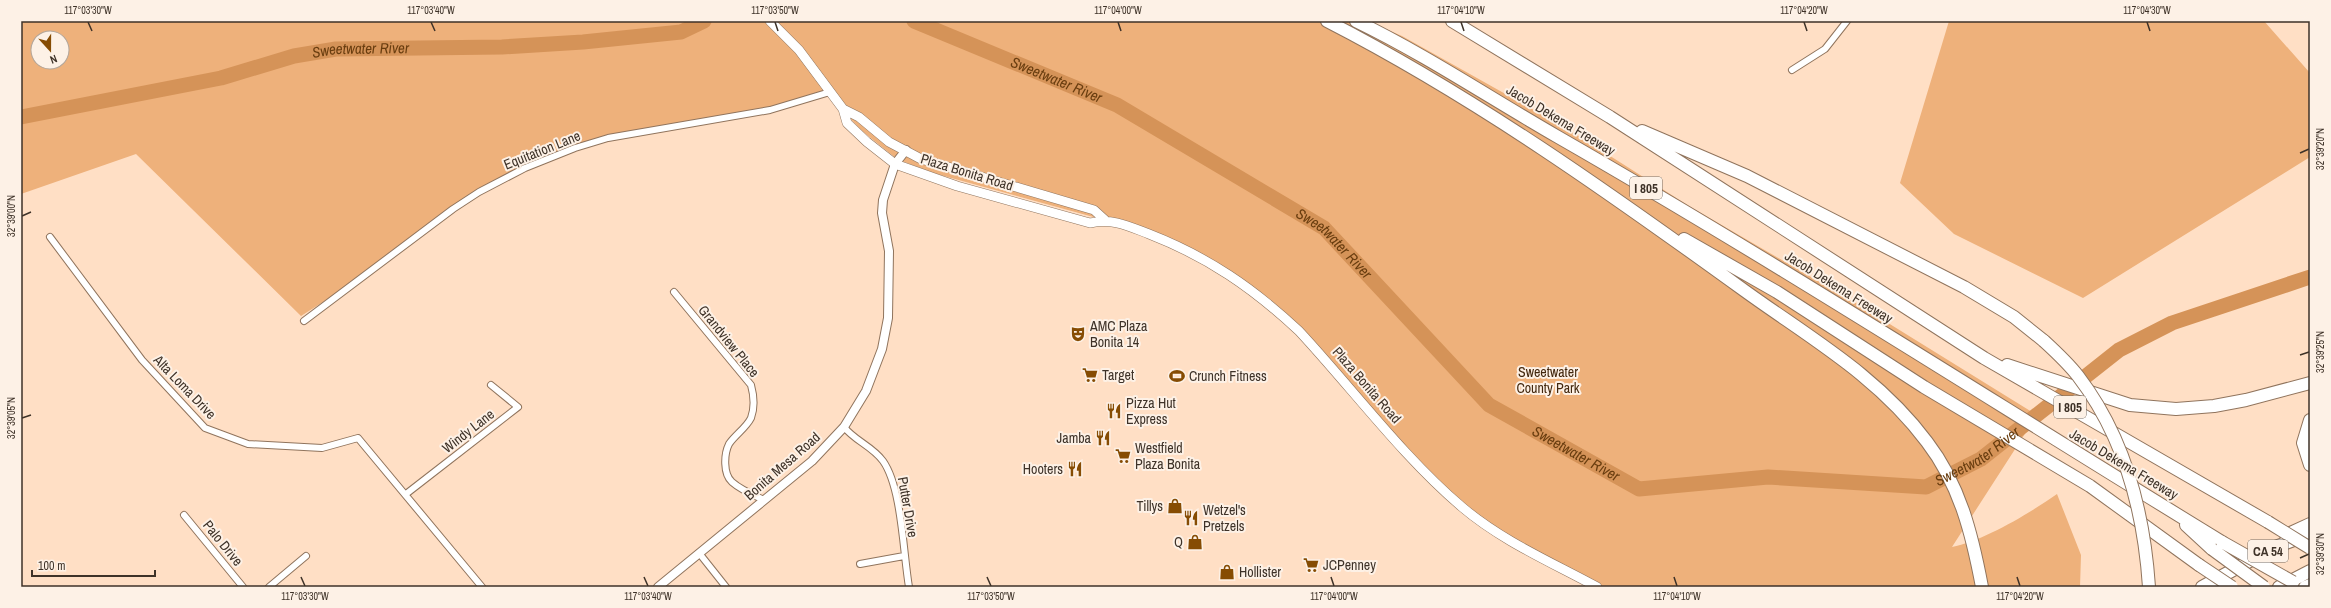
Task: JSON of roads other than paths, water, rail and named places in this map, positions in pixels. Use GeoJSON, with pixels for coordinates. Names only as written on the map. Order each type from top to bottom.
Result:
{"type":"FeatureCollection","features":[{"type":"Feature","properties":{"kind":"highway"},"geometry":{"type":"LineString","coordinates":[[1327,21],[1431,77],[1629,208],[1764,305],[1836,353],[1894,402],[1926,440],[1951,479],[1965,510],[1975,547],[1982,587]]}},
{"type":"Feature","properties":{"kind":"highway","name":"Jacob Dekema Freeway"},"geometry":{"type":"LineString","coordinates":[[1356,21],[1448,70],[1781,268],[1931,364],[2222,542],[2302,587]]}},
{"type":"Feature","properties":{"kind":"highway","name":"Jacob Dekema Freeway"},"geometry":{"type":"LineString","coordinates":[[1452,21],[1610,117],[1984,358],[2155,456],[2310,548]]}},
{"type":"Feature","properties":{"kind":"highway"},"geometry":{"type":"LineString","coordinates":[[1610,117],[1747,176],[1957,284],[2014,317],[2038,335],[2078,375],[2112,435],[2130,478],[2140,514],[2147,554],[2149,587]]}},
{"type":"Feature","properties":{"kind":"highway"},"geometry":{"type":"LineString","coordinates":[[1629,208],[1777,292],[1924,387],[2090,486],[2232,587]]}},
{"type":"Feature","properties":{"kind":"highway"},"geometry":{"type":"LineString","coordinates":[[1984,358],[2130,405],[2176,409],[2214,406],[2246,400],[2310,383]]}},
{"type":"Feature","properties":{"kind":"highway"},"geometry":{"type":"LineString","coordinates":[[2310,420],[2304,443],[2310,464]]}},
{"type":"Feature","properties":{"kind":"highway"},"geometry":{"type":"LineString","coordinates":[[2166,507],[2212,550],[2264,587]]}},
{"type":"Feature","properties":{"kind":"highway"},"geometry":{"type":"LineString","coordinates":[[2268,522],[2286,525],[2310,539]]}},
{"type":"Feature","properties":{"kind":"highway"},"geometry":{"type":"LineString","coordinates":[[2228,572],[2270,543],[2310,524]]}},
{"type":"Feature","properties":{"kind":"highway","name":"CA 54"},"geometry":{"type":"LineString","coordinates":[[2202,587],[2275,547],[2310,534]]}},
{"type":"Feature","properties":{"kind":"highway","name":"CA 54"},"geometry":{"type":"LineString","coordinates":[[2279,587],[2310,571]]}},
{"type":"Feature","properties":{"kind":"highway"},"geometry":{"type":"LineString","coordinates":[[2305,587],[2310,585]]}},
{"type":"Feature","properties":{"kind":"main road","name":"Plaza Bonita Road"},"geometry":{"type":"LineString","coordinates":[[770,21],[799,50],[844,109],[859,117],[889,142],[921,159],[1094,210],[1105,220],[1177,245],[1233,276],[1277,310],[1299,330],[1426,474],[1462,507],[1490,528],[1518,546],[1597,587]]}},
{"type":"Feature","properties":{"kind":"main road","name":"Plaza Bonita Road"},"geometry":{"type":"LineString","coordinates":[[844,109],[847,123],[867,142],[895,164],[957,186],[1090,223],[1105,220]]}},
{"type":"Feature","properties":{"kind":"street"},"geometry":{"type":"LineString","coordinates":[[1792,70],[1825,49],[1847,21]]}},
{"type":"Feature","properties":{"kind":"street","name":"Equitation Lane"},"geometry":{"type":"LineString","coordinates":[[304,321],[453,209],[479,192],[525,168],[575,148],[608,138],[766,111],[830,92]]}},
{"type":"Feature","properties":{"kind":"street","name":"Bonita Mesa Road"},"geometry":{"type":"LineString","coordinates":[[658,587],[812,461],[844,427],[866,391],[882,349],[888,318],[890,286],[889,251],[882,213],[883,200],[895,164],[906,150]]}},
{"type":"Feature","properties":{"kind":"street","name":"Alta Loma Drive"},"geometry":{"type":"LineString","coordinates":[[50,237],[142,360],[205,428],[248,444],[322,448],[358,438],[482,587]]}},
{"type":"Feature","properties":{"kind":"street","name":"Grandview Place"},"geometry":{"type":"LineString","coordinates":[[674,292],[751,385],[754,396],[753,412],[749,422],[729,445],[726,460],[726,471],[730,481],[739,488],[764,500]]}},
{"type":"Feature","properties":{"kind":"street","name":"Windy Lane"},"geometry":{"type":"LineString","coordinates":[[406,494],[518,407],[491,385]]}},
{"type":"Feature","properties":{"kind":"street","name":"Putter Drive"},"geometry":{"type":"LineString","coordinates":[[844,427],[850,434],[874,451],[888,470],[896,492],[909,587]]}},
{"type":"Feature","properties":{"kind":"street","name":"Palo Drive"},"geometry":{"type":"LineString","coordinates":[[184,515],[243,587]]}},
{"type":"Feature","properties":{"kind":"street"},"geometry":{"type":"LineString","coordinates":[[698,553],[726,587]]}},
{"type":"Feature","properties":{"kind":"street"},"geometry":{"type":"LineString","coordinates":[[269,587],[306,556]]}},
{"type":"Feature","properties":{"kind":"street"},"geometry":{"type":"LineString","coordinates":[[860,564],[904,556]]}},
{"type":"Feature","properties":{"kind":"waterway","name":"Sweetwater River"},"geometry":{"type":"LineString","coordinates":[[21,117],[221,78],[294,56],[336,49],[502,47],[583,42],[681,32],[704,21]]}},
{"type":"Feature","properties":{"kind":"waterway","name":"Sweetwater River"},"geometry":{"type":"LineString","coordinates":[[914,21],[1117,105],[1324,228],[1489,405],[1639,489],[1768,477],[1926,487],[1981,459],[2119,350],[2172,323],[2310,277]]}},
{"type":"Feature","properties":{"kind":"place","name":"AMC Plaza Bonita 14"},"geometry":{"type":"Point","coordinates":[1078,334]}},
{"type":"Feature","properties":{"kind":"place","name":"Target"},"geometry":{"type":"Point","coordinates":[1090,375]}},
{"type":"Feature","properties":{"kind":"place","name":"Crunch Fitness"},"geometry":{"type":"Point","coordinates":[1177,376]}},
{"type":"Feature","properties":{"kind":"place","name":"Pizza Hut Express"},"geometry":{"type":"Point","coordinates":[1114,411]}},
{"type":"Feature","properties":{"kind":"place","name":"Jamba"},"geometry":{"type":"Point","coordinates":[1103,438]}},
{"type":"Feature","properties":{"kind":"place","name":"Westfield Plaza Bonita"},"geometry":{"type":"Point","coordinates":[1123,456]}},
{"type":"Feature","properties":{"kind":"place","name":"Hooters"},"geometry":{"type":"Point","coordinates":[1075,469]}},
{"type":"Feature","properties":{"kind":"place","name":"Tillys"},"geometry":{"type":"Point","coordinates":[1175,506]}},
{"type":"Feature","properties":{"kind":"place","name":"Wetzel's Pretzels"},"geometry":{"type":"Point","coordinates":[1191,518]}},
{"type":"Feature","properties":{"kind":"place","name":"Q"},"geometry":{"type":"Point","coordinates":[1195,542]}},
{"type":"Feature","properties":{"kind":"place","name":"JCPenney"},"geometry":{"type":"Point","coordinates":[1311,565]}},
{"type":"Feature","properties":{"kind":"place","name":"Hollister"},"geometry":{"type":"Point","coordinates":[1227,572]}},
{"type":"Feature","properties":{"kind":"park label","name":"Sweetwater County Park"},"geometry":{"type":"Point","coordinates":[1548,380]}}]}
